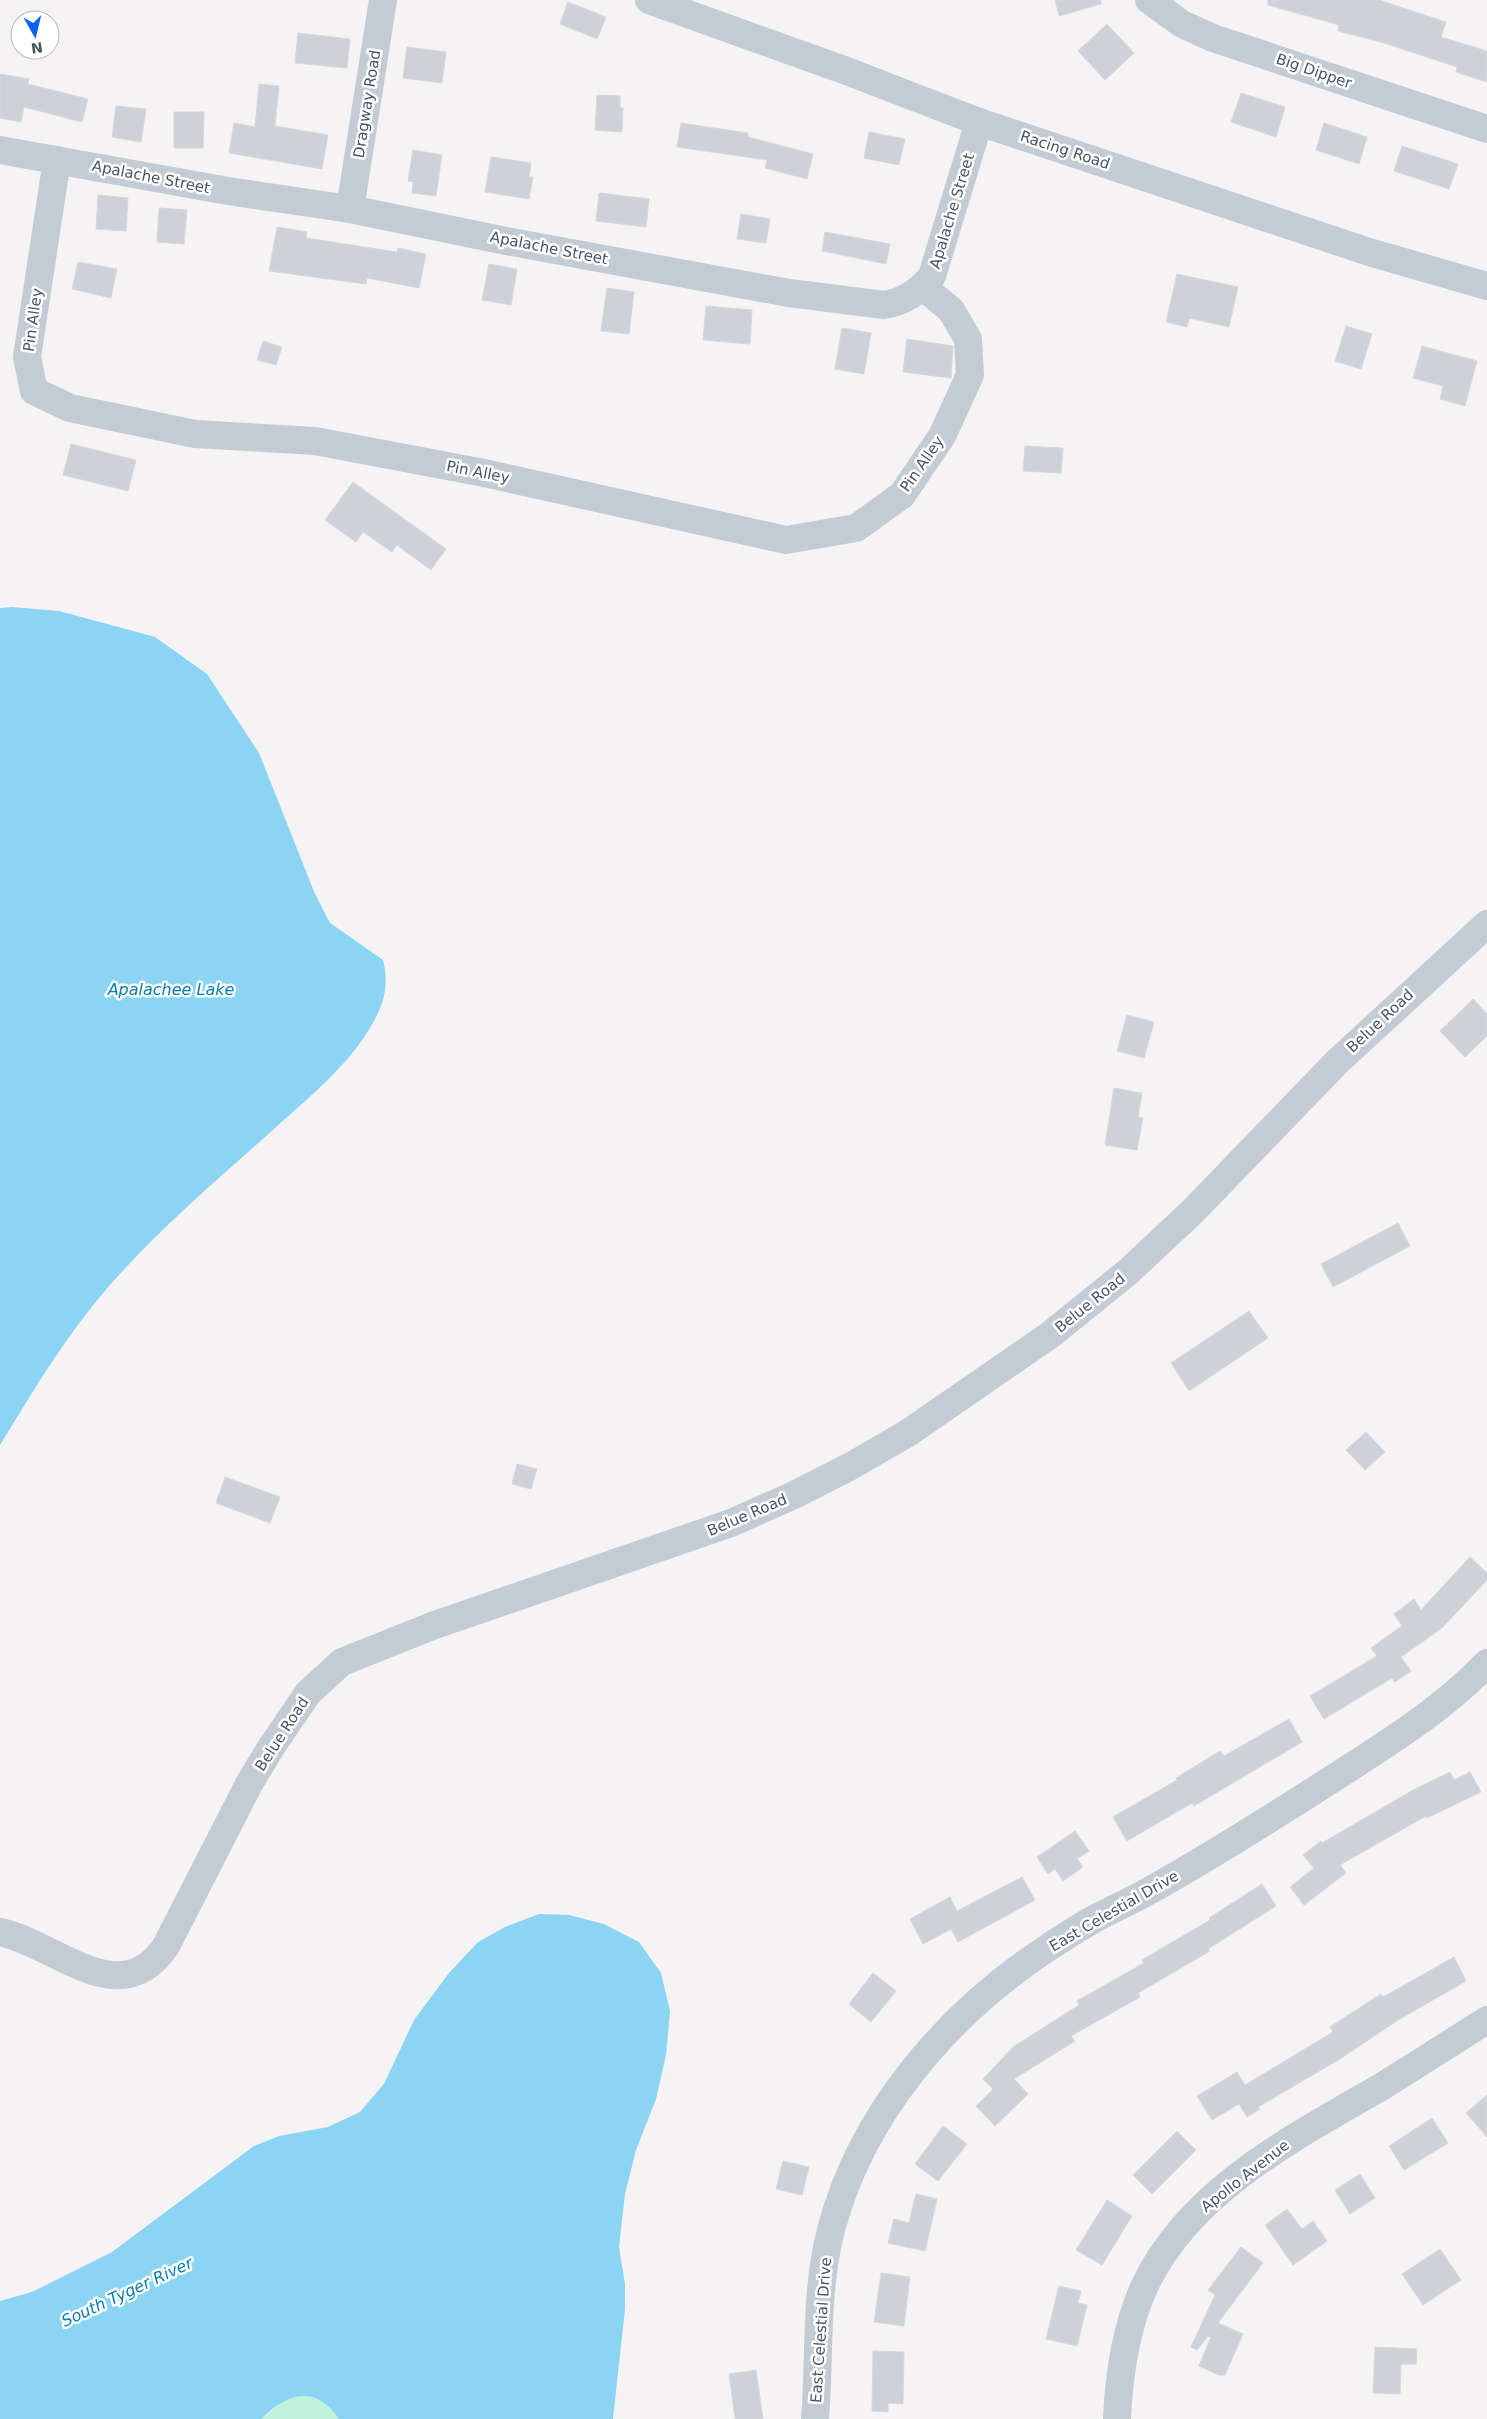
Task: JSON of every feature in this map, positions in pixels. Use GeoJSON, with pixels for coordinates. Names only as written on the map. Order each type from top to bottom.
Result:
{"type":"FeatureCollection","features":[{"type":"Feature","properties":{"kind":"street","name":"Dragway Road"},"geometry":{"type":"LineString","coordinates":[[350,209],[383,0]]}},
{"type":"Feature","properties":{"kind":"street","name":"Racing Road"},"geometry":{"type":"LineString","coordinates":[[649,0],[844,70],[979,122],[1369,252],[1487,286]]}},
{"type":"Feature","properties":{"kind":"street","name":"Big Dipper"},"geometry":{"type":"LineString","coordinates":[[1148,0],[1182,24],[1214,38],[1487,129]]}},
{"type":"Feature","properties":{"kind":"street","name":"Apalache Street"},"geometry":{"type":"LineString","coordinates":[[0,150],[228,191],[350,209],[789,293],[884,305],[898,302],[923,287],[932,276],[979,122]]}},
{"type":"Feature","properties":{"kind":"street","name":"Pin Alley"},"geometry":{"type":"LineString","coordinates":[[57,160],[28,357],[34,391],[70,408],[195,434],[315,441],[484,473],[786,540],[856,528],[902,495],[942,436],[970,376],[968,339],[950,310],[923,287]]}},
{"type":"Feature","properties":{"kind":"street","name":"Belue Road"},"geometry":{"type":"LineString","coordinates":[[0,1932],[35,1943],[102,1974],[123,1976],[144,1970],[153,1963],[166,1946],[250,1784],[294,1712],[324,1677],[342,1662],[432,1626],[732,1523],[834,1475],[908,1433],[1050,1335],[1122,1276],[1193,1211],[1337,1062],[1487,924]]}},
{"type":"Feature","properties":{"kind":"street","name":"East Celestial Drive"},"geometry":{"type":"LineString","coordinates":[[815,2419],[824,2266],[840,2198],[853,2166],[892,2098],[942,2036],[990,1992],[1041,1952],[1096,1918],[1154,1888],[1418,1724],[1447,1701],[1487,1663]]}},
{"type":"Feature","properties":{"kind":"street","name":"Apollo Avenue"},"geometry":{"type":"LineString","coordinates":[[1117,2419],[1118,2392],[1124,2355],[1133,2319],[1146,2284],[1158,2262],[1189,2221],[1227,2187],[1291,2140],[1487,2020]]}},
{"type":"Feature","properties":{"kind":"green space"},"geometry":{"type":"Polygon","coordinates":[[[303,2395],[324,2403],[339,2419],[261,2419],[284,2401],[303,2395]]]}},
{"type":"Feature","properties":{"kind":"water","name":"Apalachee Lake"},"geometry":{"type":"Polygon","coordinates":[[[12,607],[59,611],[155,637],[207,674],[259,753],[315,894],[330,923],[383,960],[386,984],[378,1014],[364,1037],[341,1066],[315,1092],[168,1225],[109,1286],[65,1343],[0,1445],[0,608],[12,607]]]}},
{"type":"Feature","properties":{"kind":"water","name":"South Tyger River"},"geometry":{"type":"Polygon","coordinates":[[[539,1914],[569,1915],[604,1924],[639,1942],[661,1973],[670,2011],[666,2055],[656,2099],[636,2150],[625,2194],[619,2247],[625,2284],[625,2309],[613,2419],[339,2419],[330,2408],[320,2401],[311,2397],[301,2396],[281,2403],[261,2419],[0,2419],[0,2301],[32,2292],[112,2252],[254,2146],[279,2136],[328,2127],[360,2112],[384,2084],[414,2020],[449,1973],[478,1942],[505,1927],[539,1914]]]}},
{"type":"Feature","properties":{"kind":"building"},"geometry":{"type":"Polygon","coordinates":[[[1055,0],[1101,0],[1101,4],[1059,16],[1055,0]]]}},
{"type":"Feature","properties":{"kind":"building"},"geometry":{"type":"Polygon","coordinates":[[[1268,0],[1379,0],[1446,22],[1441,37],[1487,51],[1487,82],[1456,72],[1457,67],[1384,43],[1338,31],[1339,25],[1268,5],[1268,0]]]}},
{"type":"Feature","properties":{"kind":"building"},"geometry":{"type":"Polygon","coordinates":[[[568,2],[606,17],[597,39],[560,24],[568,2]]]}},
{"type":"Feature","properties":{"kind":"building"},"geometry":{"type":"Polygon","coordinates":[[[1107,24],[1134,53],[1105,80],[1078,51],[1107,24]]]}},
{"type":"Feature","properties":{"kind":"building"},"geometry":{"type":"Polygon","coordinates":[[[298,33],[350,39],[347,68],[295,63],[298,33]]]}},
{"type":"Feature","properties":{"kind":"building"},"geometry":{"type":"Polygon","coordinates":[[[407,47],[446,52],[442,83],[403,78],[407,47]]]}},
{"type":"Feature","properties":{"kind":"building"},"geometry":{"type":"Polygon","coordinates":[[[0,74],[29,79],[28,84],[88,99],[82,122],[24,107],[21,122],[0,118],[0,74]]]}},
{"type":"Feature","properties":{"kind":"building"},"geometry":{"type":"Polygon","coordinates":[[[259,84],[279,86],[275,126],[328,135],[322,169],[229,153],[234,123],[255,127],[259,84]]]}},
{"type":"Feature","properties":{"kind":"building"},"geometry":{"type":"Polygon","coordinates":[[[1241,93],[1285,107],[1276,137],[1231,122],[1241,93]]]}},
{"type":"Feature","properties":{"kind":"building"},"geometry":{"type":"Polygon","coordinates":[[[597,95],[620,96],[620,108],[623,108],[622,132],[595,130],[597,95]]]}},
{"type":"Feature","properties":{"kind":"building"},"geometry":{"type":"Polygon","coordinates":[[[116,106],[146,109],[141,142],[112,137],[116,106]]]}},
{"type":"Feature","properties":{"kind":"building"},"geometry":{"type":"Polygon","coordinates":[[[174,112],[204,112],[203,148],[174,148],[174,112]]]}},
{"type":"Feature","properties":{"kind":"building"},"geometry":{"type":"Polygon","coordinates":[[[681,123],[748,133],[748,137],[813,154],[807,179],[765,168],[767,160],[677,147],[681,123]]]}},
{"type":"Feature","properties":{"kind":"building"},"geometry":{"type":"Polygon","coordinates":[[[1324,123],[1367,137],[1359,164],[1316,150],[1324,123]]]}},
{"type":"Feature","properties":{"kind":"building"},"geometry":{"type":"Polygon","coordinates":[[[869,132],[905,139],[899,165],[864,158],[869,132]]]}},
{"type":"Feature","properties":{"kind":"building"},"geometry":{"type":"Polygon","coordinates":[[[1402,146],[1458,164],[1449,189],[1394,171],[1402,146]]]}},
{"type":"Feature","properties":{"kind":"building"},"geometry":{"type":"Polygon","coordinates":[[[413,150],[442,155],[436,196],[412,193],[413,182],[408,181],[413,150]]]}},
{"type":"Feature","properties":{"kind":"building"},"geometry":{"type":"Polygon","coordinates":[[[491,157],[531,163],[529,177],[533,177],[529,199],[485,192],[491,157]]]}},
{"type":"Feature","properties":{"kind":"building"},"geometry":{"type":"Polygon","coordinates":[[[599,193],[649,199],[646,227],[596,221],[599,193]]]}},
{"type":"Feature","properties":{"kind":"building"},"geometry":{"type":"Polygon","coordinates":[[[98,195],[128,198],[126,231],[96,229],[98,195]]]}},
{"type":"Feature","properties":{"kind":"building"},"geometry":{"type":"Polygon","coordinates":[[[159,208],[187,210],[184,244],[157,242],[159,208]]]}},
{"type":"Feature","properties":{"kind":"building"},"geometry":{"type":"Polygon","coordinates":[[[741,214],[770,219],[766,243],[737,239],[741,214]]]}},
{"type":"Feature","properties":{"kind":"building"},"geometry":{"type":"Polygon","coordinates":[[[277,227],[307,232],[306,238],[397,252],[398,248],[426,254],[419,288],[367,278],[366,284],[269,271],[277,227]]]}},
{"type":"Feature","properties":{"kind":"building"},"geometry":{"type":"Polygon","coordinates":[[[825,232],[890,244],[886,264],[822,251],[825,232]]]}},
{"type":"Feature","properties":{"kind":"building"},"geometry":{"type":"Polygon","coordinates":[[[78,262],[117,269],[111,298],[72,289],[78,262]]]}},
{"type":"Feature","properties":{"kind":"building"},"geometry":{"type":"Polygon","coordinates":[[[489,264],[517,269],[511,305],[482,300],[489,264]]]}},
{"type":"Feature","properties":{"kind":"building"},"geometry":{"type":"Polygon","coordinates":[[[1177,274],[1238,287],[1229,327],[1189,318],[1187,327],[1166,322],[1177,274]]]}},
{"type":"Feature","properties":{"kind":"building"},"geometry":{"type":"Polygon","coordinates":[[[607,288],[634,292],[629,334],[601,331],[607,288]]]}},
{"type":"Feature","properties":{"kind":"building"},"geometry":{"type":"Polygon","coordinates":[[[706,306],[752,310],[750,344],[703,340],[706,306]]]}},
{"type":"Feature","properties":{"kind":"building"},"geometry":{"type":"Polygon","coordinates":[[[1346,326],[1372,334],[1361,369],[1335,361],[1346,326]]]}},
{"type":"Feature","properties":{"kind":"building"},"geometry":{"type":"Polygon","coordinates":[[[842,328],[871,333],[864,374],[835,369],[842,328]]]}},
{"type":"Feature","properties":{"kind":"building"},"geometry":{"type":"Polygon","coordinates":[[[907,339],[953,346],[951,378],[903,372],[907,339]]]}},
{"type":"Feature","properties":{"kind":"building"},"geometry":{"type":"Polygon","coordinates":[[[263,341],[282,347],[276,365],[257,360],[263,341]]]}},
{"type":"Feature","properties":{"kind":"building"},"geometry":{"type":"Polygon","coordinates":[[[1422,346],[1477,361],[1465,406],[1440,399],[1443,386],[1413,378],[1422,346]]]}},
{"type":"Feature","properties":{"kind":"building"},"geometry":{"type":"Polygon","coordinates":[[[71,444],[136,460],[128,491],[63,475],[71,444]]]}},
{"type":"Feature","properties":{"kind":"building"},"geometry":{"type":"Polygon","coordinates":[[[1025,446],[1063,448],[1061,473],[1023,471],[1025,446]]]}},
{"type":"Feature","properties":{"kind":"building"},"geometry":{"type":"Polygon","coordinates":[[[353,482],[446,549],[431,570],[397,545],[392,552],[363,532],[356,542],[325,520],[353,482]]]}},
{"type":"Feature","properties":{"kind":"building"},"geometry":{"type":"Polygon","coordinates":[[[1473,999],[1487,1014],[1487,1036],[1465,1057],[1440,1031],[1473,999]]]}},
{"type":"Feature","properties":{"kind":"building"},"geometry":{"type":"Polygon","coordinates":[[[1127,1015],[1154,1022],[1144,1058],[1117,1051],[1127,1015]]]}},
{"type":"Feature","properties":{"kind":"building"},"geometry":{"type":"Polygon","coordinates":[[[1114,1088],[1142,1093],[1138,1117],[1143,1118],[1137,1150],[1105,1145],[1114,1088]]]}},
{"type":"Feature","properties":{"kind":"building"},"geometry":{"type":"Polygon","coordinates":[[[1398,1223],[1410,1246],[1333,1287],[1321,1264],[1398,1223]]]}},
{"type":"Feature","properties":{"kind":"building"},"geometry":{"type":"Polygon","coordinates":[[[1249,1311],[1268,1338],[1189,1391],[1171,1363],[1249,1311]]]}},
{"type":"Feature","properties":{"kind":"building"},"geometry":{"type":"Polygon","coordinates":[[[1366,1432],[1385,1452],[1365,1470],[1346,1450],[1366,1432]]]}},
{"type":"Feature","properties":{"kind":"building"},"geometry":{"type":"Polygon","coordinates":[[[517,1464],[537,1469],[531,1489],[512,1484],[517,1464]]]}},
{"type":"Feature","properties":{"kind":"building"},"geometry":{"type":"Polygon","coordinates":[[[225,1477],[280,1497],[270,1523],[216,1503],[225,1477]]]}},
{"type":"Feature","properties":{"kind":"building"},"geometry":{"type":"Polygon","coordinates":[[[1470,1557],[1487,1573],[1487,1580],[1442,1628],[1401,1657],[1411,1671],[1395,1682],[1392,1678],[1324,1719],[1310,1696],[1377,1656],[1371,1648],[1402,1626],[1394,1614],[1414,1599],[1421,1610],[1470,1557]]]}},
{"type":"Feature","properties":{"kind":"building"},"geometry":{"type":"Polygon","coordinates":[[[1289,1719],[1302,1742],[1194,1806],[1192,1803],[1127,1841],[1113,1817],[1177,1780],[1176,1778],[1220,1751],[1224,1756],[1289,1719]]]}},
{"type":"Feature","properties":{"kind":"building"},"geometry":{"type":"Polygon","coordinates":[[[1450,1772],[1454,1780],[1470,1772],[1481,1792],[1427,1818],[1426,1816],[1340,1865],[1346,1873],[1304,1905],[1290,1887],[1314,1868],[1303,1855],[1321,1841],[1322,1843],[1413,1790],[1450,1772]]]}},
{"type":"Feature","properties":{"kind":"building"},"geometry":{"type":"Polygon","coordinates":[[[1075,1831],[1089,1851],[1077,1859],[1083,1867],[1063,1881],[1055,1869],[1048,1874],[1037,1857],[1075,1831]]]}},
{"type":"Feature","properties":{"kind":"building"},"geometry":{"type":"Polygon","coordinates":[[[1022,1877],[1035,1900],[958,1942],[951,1929],[923,1944],[910,1919],[950,1897],[957,1911],[1022,1877]]]}},
{"type":"Feature","properties":{"kind":"building"},"geometry":{"type":"Polygon","coordinates":[[[1262,1884],[1276,1906],[1208,1949],[1210,1951],[1138,1993],[1140,1997],[1071,2036],[1075,2041],[1014,2079],[1028,2094],[995,2126],[976,2106],[993,2089],[983,2079],[1013,2047],[1079,2005],[1077,2001],[1144,1963],[1142,1960],[1210,1920],[1209,1918],[1262,1884]]]}},
{"type":"Feature","properties":{"kind":"building"},"geometry":{"type":"Polygon","coordinates":[[[1454,1957],[1466,1981],[1398,2020],[1340,2059],[1258,2107],[1260,2109],[1247,2117],[1239,2104],[1212,2120],[1197,2096],[1237,2072],[1245,2085],[1333,2032],[1330,2027],[1381,1994],[1383,1997],[1454,1957]]]}},
{"type":"Feature","properties":{"kind":"building"},"geometry":{"type":"Polygon","coordinates":[[[873,1973],[896,1991],[871,2022],[849,2004],[873,1973]]]}},
{"type":"Feature","properties":{"kind":"building"},"geometry":{"type":"Polygon","coordinates":[[[1487,2095],[1487,2137],[1466,2113],[1487,2095]]]}},
{"type":"Feature","properties":{"kind":"building"},"geometry":{"type":"Polygon","coordinates":[[[1432,2118],[1448,2143],[1404,2170],[1389,2146],[1432,2118]]]}},
{"type":"Feature","properties":{"kind":"building"},"geometry":{"type":"Polygon","coordinates":[[[943,2126],[967,2144],[938,2181],[915,2164],[943,2126]]]}},
{"type":"Feature","properties":{"kind":"building"},"geometry":{"type":"Polygon","coordinates":[[[1177,2131],[1196,2150],[1152,2194],[1133,2175],[1177,2131]]]}},
{"type":"Feature","properties":{"kind":"building"},"geometry":{"type":"Polygon","coordinates":[[[783,2161],[809,2167],[802,2195],[776,2189],[783,2161]]]}},
{"type":"Feature","properties":{"kind":"building"},"geometry":{"type":"Polygon","coordinates":[[[1360,2174],[1375,2198],[1350,2214],[1335,2190],[1360,2174]]]}},
{"type":"Feature","properties":{"kind":"building"},"geometry":{"type":"Polygon","coordinates":[[[916,2194],[937,2199],[925,2251],[888,2243],[894,2219],[909,2223],[916,2194]]]}},
{"type":"Feature","properties":{"kind":"building"},"geometry":{"type":"Polygon","coordinates":[[[1107,2200],[1132,2216],[1102,2265],[1076,2250],[1107,2200]]]}},
{"type":"Feature","properties":{"kind":"building"},"geometry":{"type":"Polygon","coordinates":[[[1287,2209],[1302,2229],[1313,2221],[1327,2241],[1293,2265],[1265,2225],[1287,2209]]]}},
{"type":"Feature","properties":{"kind":"building"},"geometry":{"type":"Polygon","coordinates":[[[1241,2247],[1263,2263],[1218,2323],[1243,2334],[1225,2375],[1219,2375],[1199,2366],[1211,2337],[1208,2336],[1197,2350],[1191,2347],[1215,2295],[1208,2290],[1241,2247]]]}},
{"type":"Feature","properties":{"kind":"building"},"geometry":{"type":"Polygon","coordinates":[[[1440,2249],[1461,2280],[1423,2305],[1402,2274],[1440,2249]]]}},
{"type":"Feature","properties":{"kind":"building"},"geometry":{"type":"Polygon","coordinates":[[[881,2273],[910,2277],[904,2326],[874,2322],[881,2273]]]}},
{"type":"Feature","properties":{"kind":"building"},"geometry":{"type":"Polygon","coordinates":[[[1059,2286],[1081,2291],[1078,2303],[1087,2305],[1077,2346],[1046,2339],[1059,2286]]]}},
{"type":"Feature","properties":{"kind":"building"},"geometry":{"type":"Polygon","coordinates":[[[1375,2347],[1417,2349],[1416,2364],[1401,2364],[1400,2394],[1373,2393],[1375,2347]]]}},
{"type":"Feature","properties":{"kind":"building"},"geometry":{"type":"Polygon","coordinates":[[[873,2351],[904,2352],[903,2404],[888,2403],[888,2412],[872,2411],[873,2351]]]}},
{"type":"Feature","properties":{"kind":"building"},"geometry":{"type":"Polygon","coordinates":[[[756,2370],[763,2419],[735,2419],[729,2374],[756,2370]]]}}]}
